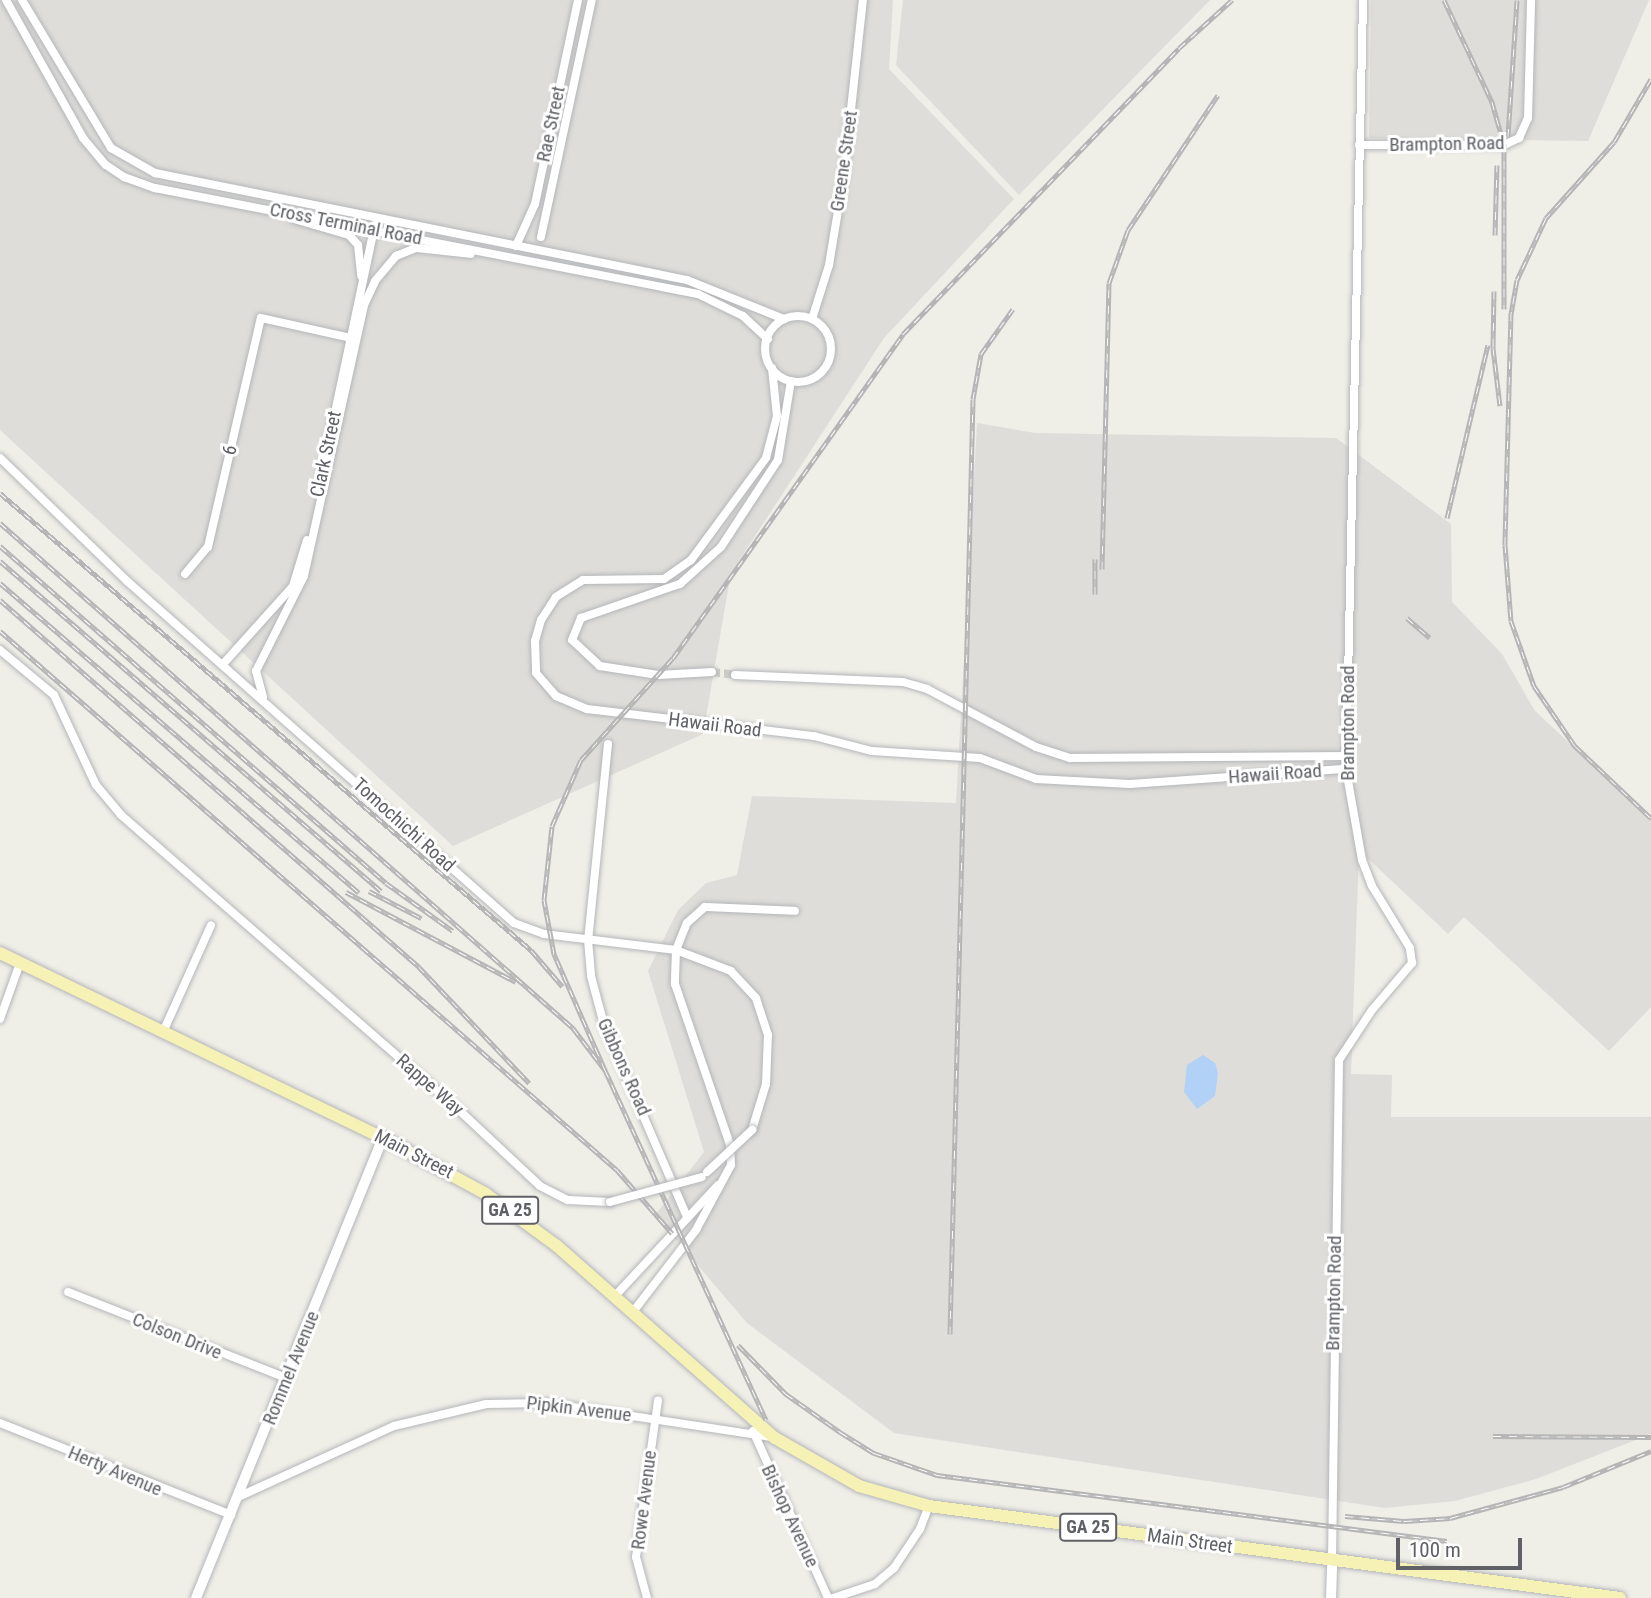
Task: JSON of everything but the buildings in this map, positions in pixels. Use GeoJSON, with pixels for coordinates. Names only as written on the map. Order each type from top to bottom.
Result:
{"type":"FeatureCollection","features":[{"type":"Feature","properties":{"kind":"main road","name":"Main Street"},"geometry":{"type":"LineString","coordinates":[[0,953],[383,1138],[506,1207],[614,1297],[750,1418],[775,1438],[841,1478],[929,1506],[1620,1598]]}},
{"type":"Feature","properties":{"kind":"street","name":"Cross Terminal Road"},"geometry":{"type":"LineString","coordinates":[[6,0],[83,138],[106,165],[155,188],[698,294],[743,316],[768,339]]}},
{"type":"Feature","properties":{"kind":"street","name":"Cross Terminal Road"},"geometry":{"type":"LineString","coordinates":[[22,0],[96,128],[128,161],[155,173],[687,281],[784,319]]}},
{"type":"Feature","properties":{"kind":"street","name":"Rae Street"},"geometry":{"type":"LineString","coordinates":[[516,246],[535,204],[578,0]]}},
{"type":"Feature","properties":{"kind":"street","name":"Rae Street"},"geometry":{"type":"LineString","coordinates":[[541,237],[592,0]]}},
{"type":"Feature","properties":{"kind":"street","name":"Greene Street"},"geometry":{"type":"LineString","coordinates":[[812,319],[829,265],[844,174],[863,0]]}},
{"type":"Feature","properties":{"kind":"street","name":"Brampton Road"},"geometry":{"type":"LineString","coordinates":[[1331,1598],[1339,1060],[1372,1010],[1412,963],[1410,948],[1372,886],[1362,860],[1346,769],[1363,0]]}},
{"type":"Feature","properties":{"kind":"street","name":"Brampton Road"},"geometry":{"type":"LineString","coordinates":[[1359,145],[1504,145],[1519,138],[1528,118],[1531,0]]}},
{"type":"Feature","properties":{"kind":"street"},"geometry":{"type":"LineString","coordinates":[[279,211],[291,219],[349,235],[358,246],[361,293]]}},
{"type":"Feature","properties":{"kind":"street","name":"Clark Street"},"geometry":{"type":"LineString","coordinates":[[264,699],[256,671],[304,576],[376,219]]}},
{"type":"Feature","properties":{"kind":"street","name":"Clark Street"},"geometry":{"type":"LineString","coordinates":[[224,663],[280,604],[300,569],[354,338],[364,305],[387,264],[416,248],[510,257]]}},
{"type":"Feature","properties":{"kind":"street","name":"6"},"geometry":{"type":"LineString","coordinates":[[185,574],[208,547],[261,318],[354,338]]}},
{"type":"Feature","properties":{"kind":"street"},"geometry":{"type":"LineString","coordinates":[[784,319],[812,319],[827,333],[828,364],[813,379],[792,381],[772,368],[766,355],[768,339],[784,319]]}},
{"type":"Feature","properties":{"kind":"street","name":"Hawaii Road"},"geometry":{"type":"LineString","coordinates":[[772,368],[777,416],[766,458],[691,560],[664,579],[583,580],[556,597],[541,620],[536,641],[537,673],[556,696],[587,709],[814,736],[872,751],[980,758],[1036,779],[1130,784],[1346,769]]}},
{"type":"Feature","properties":{"kind":"street"},"geometry":{"type":"LineString","coordinates":[[712,672],[658,675],[600,666],[572,640],[581,618],[680,584],[721,547],[778,460],[792,381]]}},
{"type":"Feature","properties":{"kind":"street","name":"Tomochichi Road"},"geometry":{"type":"LineString","coordinates":[[0,458],[127,581],[224,663],[514,923],[544,934],[676,950]]}},
{"type":"Feature","properties":{"kind":"street","name":"Rappe Way"},"geometry":{"type":"LineString","coordinates":[[0,650],[54,695],[96,785],[121,815],[461,1112],[540,1186],[568,1199],[610,1202],[705,1174],[752,1129],[766,1084],[768,1034],[756,998],[732,971],[676,950]]}},
{"type":"Feature","properties":{"kind":"street","name":"Hawaii Road"},"geometry":{"type":"LineString","coordinates":[[735,675],[903,682],[927,689],[1036,747],[1070,758],[1346,756]]}},
{"type":"Feature","properties":{"kind":"street","name":"Gibbons Road"},"geometry":{"type":"LineString","coordinates":[[608,744],[588,940],[591,976],[604,1025],[687,1217]]}},
{"type":"Feature","properties":{"kind":"street"},"geometry":{"type":"LineString","coordinates":[[632,1313],[696,1230],[727,1175],[730,1145],[675,984],[676,950],[687,923],[705,907],[795,911]]}},
{"type":"Feature","properties":{"kind":"street"},"geometry":{"type":"LineString","coordinates":[[163,1032],[211,925]]}},
{"type":"Feature","properties":{"kind":"street"},"geometry":{"type":"LineString","coordinates":[[0,1019],[20,963]]}},
{"type":"Feature","properties":{"kind":"street","name":"Rommel Avenue"},"geometry":{"type":"LineString","coordinates":[[196,1598],[383,1138]]}},
{"type":"Feature","properties":{"kind":"street"},"geometry":{"type":"LineString","coordinates":[[614,1297],[727,1175]]}},
{"type":"Feature","properties":{"kind":"street","name":"Colson Drive"},"geometry":{"type":"LineString","coordinates":[[68,1292],[286,1378]]}},
{"type":"Feature","properties":{"kind":"street","name":"Pipkin Avenue"},"geometry":{"type":"LineString","coordinates":[[238,1497],[394,1426],[461,1408],[520,1401],[754,1433]]}},
{"type":"Feature","properties":{"kind":"street","name":"Rowe Avenue"},"geometry":{"type":"LineString","coordinates":[[647,1598],[636,1557],[657,1401]]}},
{"type":"Feature","properties":{"kind":"street"},"geometry":{"type":"LineString","coordinates":[[750,1418],[754,1433]]}},
{"type":"Feature","properties":{"kind":"street","name":"Herty Avenue"},"geometry":{"type":"LineString","coordinates":[[0,1423],[231,1516]]}},
{"type":"Feature","properties":{"kind":"street","name":"Main Street"},"geometry":{"type":"LineString","coordinates":[[754,1433],[775,1438]]}},
{"type":"Feature","properties":{"kind":"street","name":"Bishop Avenue"},"geometry":{"type":"LineString","coordinates":[[754,1433],[830,1598]]}},
{"type":"Feature","properties":{"kind":"street"},"geometry":{"type":"LineString","coordinates":[[830,1598],[874,1584],[894,1568],[920,1529],[929,1506]]}},
{"type":"Feature","properties":{"kind":"shaded area"},"geometry":{"type":"Polygon","coordinates":[[[0,0],[893,0],[889,69],[1014,199],[884,338],[731,573],[703,734],[453,846],[0,430],[0,0]]]}},
{"type":"Feature","properties":{"kind":"shaded area"},"geometry":{"type":"Polygon","coordinates":[[[903,0],[1210,0],[1019,195],[896,65],[903,0]]]}},
{"type":"Feature","properties":{"kind":"shaded area"},"geometry":{"type":"Polygon","coordinates":[[[1371,0],[1649,0],[1588,141],[1369,138],[1371,0]]]}},
{"type":"Feature","properties":{"kind":"shaded area"},"geometry":{"type":"Polygon","coordinates":[[[977,423],[1035,433],[1336,438],[1451,524],[1452,602],[1502,654],[1535,711],[1651,819],[1651,1007],[1609,1051],[1464,917],[1448,934],[1359,850],[1351,1074],[1392,1075],[1391,1117],[1651,1117],[1651,1434],[1536,1479],[1455,1501],[1385,1508],[894,1433],[747,1323],[655,1215],[704,1152],[648,971],[678,910],[706,883],[737,875],[752,796],[956,803],[977,423]]]}},
{"type":"Feature","properties":{"kind":"water"},"geometry":{"type":"Polygon","coordinates":[[[1203,1055],[1215,1063],[1218,1073],[1215,1096],[1197,1109],[1184,1092],[1187,1065],[1203,1055]]]}},
{"type":"Feature","properties":{"kind":"tunnel"},"geometry":{"type":"LineString","coordinates":[[712,672],[735,675]]}},
{"type":"Feature","properties":{"kind":"railway"},"geometry":{"type":"LineString","coordinates":[[605,1070],[554,954],[544,900],[552,826],[581,760],[673,658],[903,334],[1179,48],[1232,0]]}},
{"type":"Feature","properties":{"kind":"railway"},"geometry":{"type":"LineString","coordinates":[[1444,0],[1492,102],[1504,145],[1504,309]]}},
{"type":"Feature","properties":{"kind":"railway"},"geometry":{"type":"LineString","coordinates":[[1508,136],[1517,0]]}},
{"type":"Feature","properties":{"kind":"railway"},"geometry":{"type":"LineString","coordinates":[[1651,79],[1614,142],[1546,218],[1517,280],[1511,313],[1505,545],[1511,621],[1534,686],[1575,746],[1651,818]]}},
{"type":"Feature","properties":{"kind":"railway"},"geometry":{"type":"LineString","coordinates":[[1102,569],[1109,283],[1128,230],[1218,95]]}},
{"type":"Feature","properties":{"kind":"railway"},"geometry":{"type":"LineString","coordinates":[[1495,235],[1497,165]]}},
{"type":"Feature","properties":{"kind":"railway"},"geometry":{"type":"LineString","coordinates":[[1494,291],[1493,348],[1500,406]]}},
{"type":"Feature","properties":{"kind":"railway"},"geometry":{"type":"LineString","coordinates":[[950,1334],[973,399],[981,354],[1013,309]]}},
{"type":"Feature","properties":{"kind":"railway"},"geometry":{"type":"LineString","coordinates":[[1447,518],[1488,345]]}},
{"type":"Feature","properties":{"kind":"railway"},"geometry":{"type":"LineString","coordinates":[[0,493],[531,950],[562,986]]}},
{"type":"Feature","properties":{"kind":"railway"},"geometry":{"type":"LineString","coordinates":[[0,523],[573,1028],[605,1070],[766,1420]]}},
{"type":"Feature","properties":{"kind":"railway"},"geometry":{"type":"LineString","coordinates":[[0,546],[386,883],[453,931]]}},
{"type":"Feature","properties":{"kind":"railway"},"geometry":{"type":"LineString","coordinates":[[1095,559],[1095,594]]}},
{"type":"Feature","properties":{"kind":"railway"},"geometry":{"type":"LineString","coordinates":[[0,561],[381,891]]}},
{"type":"Feature","properties":{"kind":"railway"},"geometry":{"type":"LineString","coordinates":[[0,583],[359,893]]}},
{"type":"Feature","properties":{"kind":"railway"},"geometry":{"type":"LineString","coordinates":[[0,600],[419,967],[529,1083]]}},
{"type":"Feature","properties":{"kind":"railway"},"geometry":{"type":"LineString","coordinates":[[1407,618],[1430,638]]}},
{"type":"Feature","properties":{"kind":"railway"},"geometry":{"type":"LineString","coordinates":[[0,631],[617,1170],[672,1233]]}},
{"type":"Feature","properties":{"kind":"railway"},"geometry":{"type":"LineString","coordinates":[[369,891],[421,918]]}},
{"type":"Feature","properties":{"kind":"railway"},"geometry":{"type":"LineString","coordinates":[[346,892],[516,982]]}},
{"type":"Feature","properties":{"kind":"railway"},"geometry":{"type":"LineString","coordinates":[[738,1345],[786,1394],[840,1432],[874,1453],[937,1475],[1447,1541]]}},
{"type":"Feature","properties":{"kind":"railway"},"geometry":{"type":"LineString","coordinates":[[1493,1436],[1651,1437]]}},
{"type":"Feature","properties":{"kind":"railway"},"geometry":{"type":"LineString","coordinates":[[1345,1516],[1404,1521],[1450,1518],[1563,1487],[1651,1451]]}}]}
